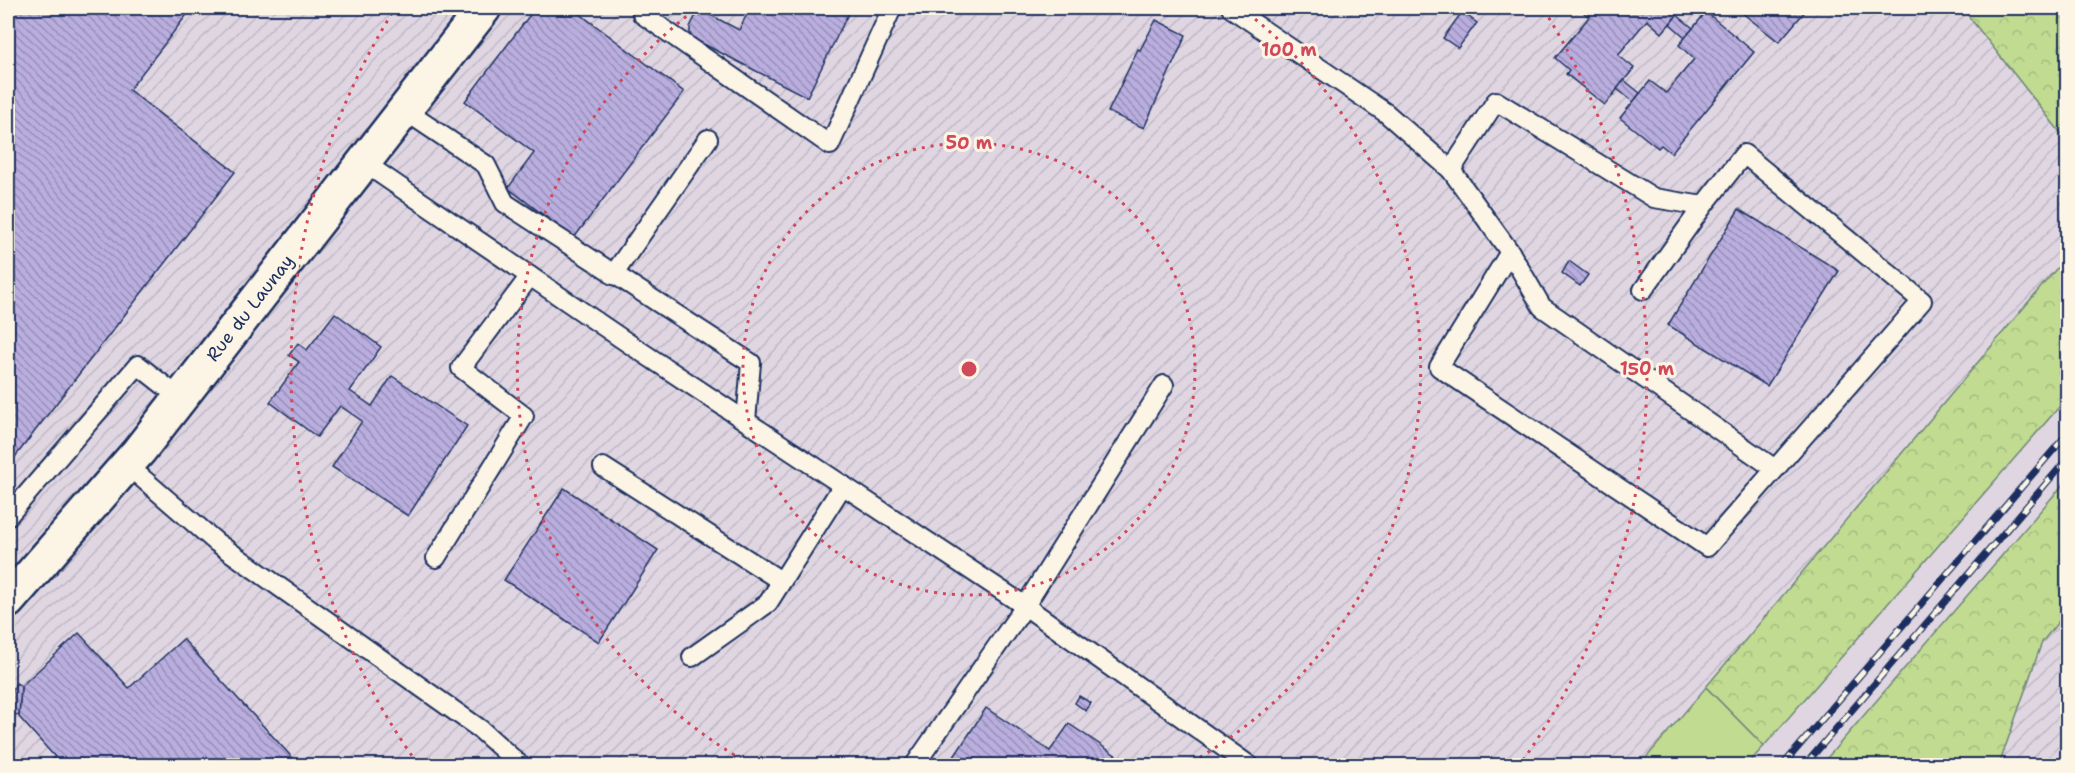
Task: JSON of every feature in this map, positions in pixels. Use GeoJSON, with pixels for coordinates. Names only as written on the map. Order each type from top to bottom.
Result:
{"type":"FeatureCollection","features":[{"type":"Feature","properties":{"kind":"street","name":"Rue du Launay"},"geometry":{"type":"LineString","coordinates":[[8,601],[127,465],[484,8]]}},
{"type":"Feature","properties":{"kind":"lane"},"geometry":{"type":"LineString","coordinates":[[646,8],[642,14],[830,145],[892,8]]}},
{"type":"Feature","properties":{"kind":"lane"},"geometry":{"type":"LineString","coordinates":[[1231,8],[1386,113],[1451,170],[1510,252],[1542,307],[1775,469]]}},
{"type":"Feature","properties":{"kind":"lane"},"geometry":{"type":"LineString","coordinates":[[1451,170],[1496,101],[1654,198],[1703,206]]}},
{"type":"Feature","properties":{"kind":"lane"},"geometry":{"type":"LineString","coordinates":[[404,110],[486,165],[505,203],[752,363],[746,421]]}},
{"type":"Feature","properties":{"kind":"lane"},"geometry":{"type":"LineString","coordinates":[[613,275],[708,139]]}},
{"type":"Feature","properties":{"kind":"lane"},"geometry":{"type":"LineString","coordinates":[[1510,252],[1439,367],[1707,547],[1922,301],[1744,154],[1642,290]]}},
{"type":"Feature","properties":{"kind":"lane"},"geometry":{"type":"LineString","coordinates":[[363,162],[1025,606],[1250,765]]}},
{"type":"Feature","properties":{"kind":"lane"},"geometry":{"type":"LineString","coordinates":[[436,558],[524,416],[461,368],[530,276]]}},
{"type":"Feature","properties":{"kind":"lane"},"geometry":{"type":"LineString","coordinates":[[8,516],[138,365],[180,398]]}},
{"type":"Feature","properties":{"kind":"lane"},"geometry":{"type":"LineString","coordinates":[[914,765],[1025,606],[1164,386]]}},
{"type":"Feature","properties":{"kind":"lane"},"geometry":{"type":"LineString","coordinates":[[127,465],[216,542],[480,729],[522,765]]}},
{"type":"Feature","properties":{"kind":"lane"},"geometry":{"type":"LineString","coordinates":[[603,467],[781,581]]}},
{"type":"Feature","properties":{"kind":"lane"},"geometry":{"type":"LineString","coordinates":[[692,657],[768,603],[843,485]]}},
{"type":"Feature","properties":{"kind":"shaded area"},"geometry":{"type":"Polygon","coordinates":[[[8,8],[1962,8],[2067,141],[2067,256],[1640,765],[8,765],[8,8]]]}},
{"type":"Feature","properties":{"kind":"shaded area"},"geometry":{"type":"Polygon","coordinates":[[[2067,398],[2067,480],[1821,765],[1747,766],[2067,398]]]}},
{"type":"Feature","properties":{"kind":"shaded area"},"geometry":{"type":"Polygon","coordinates":[[[2067,611],[2067,765],[1999,766],[2042,642],[2067,611]]]}},
{"type":"Feature","properties":{"kind":"green space"},"geometry":{"type":"Polygon","coordinates":[[[1962,8],[2067,8],[2067,141],[1962,8]]]}},
{"type":"Feature","properties":{"kind":"green space"},"geometry":{"type":"Polygon","coordinates":[[[2067,256],[2067,398],[1764,746],[1706,687],[2067,256]]]}},
{"type":"Feature","properties":{"kind":"green space"},"geometry":{"type":"Polygon","coordinates":[[[2067,480],[2067,611],[2042,642],[1999,765],[1821,765],[2067,480]]]}},
{"type":"Feature","properties":{"kind":"green space"},"geometry":{"type":"Polygon","coordinates":[[[1706,687],[1764,746],[1747,765],[1640,765],[1706,687]]]}},
{"type":"Feature","properties":{"kind":"building"},"geometry":{"type":"Polygon","coordinates":[[[8,8],[192,8],[129,90],[235,172],[8,466],[8,8]]]}},
{"type":"Feature","properties":{"kind":"building"},"geometry":{"type":"Polygon","coordinates":[[[535,8],[572,8],[684,92],[574,238],[508,188],[534,153],[465,101],[535,8]]]}},
{"type":"Feature","properties":{"kind":"building"},"geometry":{"type":"Polygon","coordinates":[[[750,8],[851,8],[807,97],[690,37],[690,27],[695,17],[703,11],[739,30],[750,8]]]}},
{"type":"Feature","properties":{"kind":"building"},"geometry":{"type":"Polygon","coordinates":[[[1585,8],[1683,8],[1662,33],[1647,20],[1618,55],[1634,68],[1605,105],[1566,74],[1569,70],[1555,58],[1589,17],[1582,11],[1585,8]]]}},
{"type":"Feature","properties":{"kind":"building"},"geometry":{"type":"Polygon","coordinates":[[[1736,8],[1808,8],[1779,42],[1736,8]]]}},
{"type":"Feature","properties":{"kind":"building"},"geometry":{"type":"Polygon","coordinates":[[[1462,12],[1477,23],[1458,48],[1443,38],[1462,12]]]}},
{"type":"Feature","properties":{"kind":"building"},"geometry":{"type":"Polygon","coordinates":[[[1706,12],[1754,52],[1671,153],[1661,145],[1658,148],[1620,118],[1650,81],[1666,93],[1694,59],[1679,45],[1706,12]]]}},
{"type":"Feature","properties":{"kind":"building"},"geometry":{"type":"Polygon","coordinates":[[[1677,15],[1693,28],[1685,37],[1670,24],[1677,15]]]}},
{"type":"Feature","properties":{"kind":"building"},"geometry":{"type":"Polygon","coordinates":[[[1156,20],[1186,35],[1144,128],[1108,112],[1138,49],[1140,50],[1156,20]]]}},
{"type":"Feature","properties":{"kind":"building"},"geometry":{"type":"Polygon","coordinates":[[[1624,80],[1640,93],[1633,102],[1617,89],[1624,80]]]}},
{"type":"Feature","properties":{"kind":"building"},"geometry":{"type":"Polygon","coordinates":[[[1739,209],[1839,271],[1767,386],[1668,325],[1739,209]]]}},
{"type":"Feature","properties":{"kind":"building"},"geometry":{"type":"Polygon","coordinates":[[[1569,261],[1588,275],[1580,286],[1562,273],[1569,261]]]}},
{"type":"Feature","properties":{"kind":"building"},"geometry":{"type":"Polygon","coordinates":[[[335,313],[381,347],[350,391],[372,406],[392,376],[467,426],[408,516],[332,467],[362,421],[340,406],[317,437],[270,402],[299,362],[289,355],[298,343],[307,350],[335,313]]]}},
{"type":"Feature","properties":{"kind":"building"},"geometry":{"type":"Polygon","coordinates":[[[564,488],[658,550],[599,642],[504,580],[564,488]]]}},
{"type":"Feature","properties":{"kind":"building"},"geometry":{"type":"Polygon","coordinates":[[[79,633],[129,688],[183,639],[300,766],[46,766],[55,757],[19,717],[21,686],[79,633]]]}},
{"type":"Feature","properties":{"kind":"building"},"geometry":{"type":"Polygon","coordinates":[[[16,683],[21,686],[19,715],[8,714],[9,699],[16,683]]]}},
{"type":"Feature","properties":{"kind":"building"},"geometry":{"type":"Polygon","coordinates":[[[1079,696],[1091,703],[1086,711],[1075,703],[1079,696]]]}},
{"type":"Feature","properties":{"kind":"building"},"geometry":{"type":"Polygon","coordinates":[[[986,708],[1050,751],[1069,724],[1132,766],[948,766],[986,708]]]}},
{"type":"Feature","properties":{"kind":"railway"},"geometry":{"type":"LineString","coordinates":[[1782,766],[2068,433]]}},
{"type":"Feature","properties":{"kind":"railway"},"geometry":{"type":"LineString","coordinates":[[1804,766],[2068,458]]}}]}
